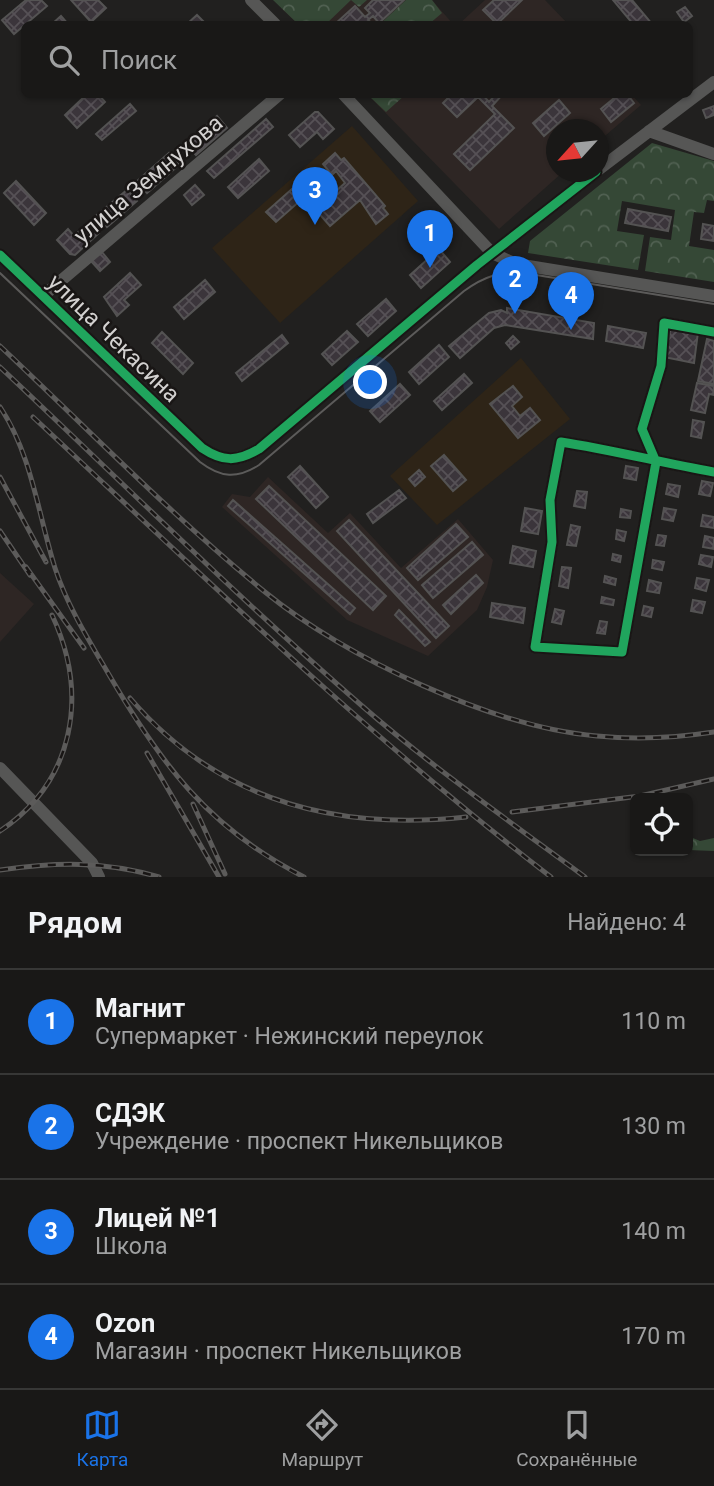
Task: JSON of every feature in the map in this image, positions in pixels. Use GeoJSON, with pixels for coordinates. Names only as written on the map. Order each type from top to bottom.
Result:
{"type":"FeatureCollection","features":[{"type":"Feature","properties":{"kind":"street"},"geometry":{"type":"LineString","coordinates":[[251,0],[272,21]]}},
{"type":"Feature","properties":{"kind":"street"},"geometry":{"type":"LineString","coordinates":[[693,98],[714,82]]}},
{"type":"Feature","properties":{"kind":"street","name":"улица Земнухова"},"geometry":{"type":"LineString","coordinates":[[43,296],[275,98]]}},
{"type":"Feature","properties":{"kind":"street"},"geometry":{"type":"LineString","coordinates":[[347,98],[492,253],[516,264],[714,296]]}},
{"type":"Feature","properties":{"kind":"street"},"geometry":{"type":"LineString","coordinates":[[609,162],[693,98]]}},
{"type":"Feature","properties":{"kind":"street"},"geometry":{"type":"LineString","coordinates":[[649,131],[714,154]]}},
{"type":"Feature","properties":{"kind":"street"},"geometry":{"type":"LineString","coordinates":[[492,253],[583,182]]}},
{"type":"Feature","properties":{"kind":"street","name":"улица Чекасина"},"geometry":{"type":"LineString","coordinates":[[0,255],[202,448],[215,457],[232,461],[259,449],[492,253]]}},
{"type":"Feature","properties":{"kind":"street"},"geometry":{"type":"LineString","coordinates":[[714,332],[664,323],[661,366],[642,429],[656,462],[622,652],[535,647],[552,542],[550,500],[561,442],[620,451],[656,462],[714,472]]}},
{"type":"Feature","properties":{"kind":"street"},"geometry":{"type":"LineString","coordinates":[[0,768],[92,863],[99,877]]}},
{"type":"Feature","properties":{"kind":"shaded area"},"geometry":{"type":"Polygon","coordinates":[[[290,0],[432,0],[450,21],[295,21],[281,8],[290,0]]]}},
{"type":"Feature","properties":{"kind":"shaded area"},"geometry":{"type":"Polygon","coordinates":[[[485,0],[545,0],[565,21],[462,21],[485,0]]]}},
{"type":"Feature","properties":{"kind":"shaded area"},"geometry":{"type":"Polygon","coordinates":[[[371,98],[635,98],[641,105],[609,132],[609,119],[546,119],[546,182],[552,182],[499,229],[371,98]]]}},
{"type":"Feature","properties":{"kind":"shaded area"},"geometry":{"type":"Polygon","coordinates":[[[352,126],[418,201],[280,323],[212,248],[352,126]]]}},
{"type":"Feature","properties":{"kind":"shaded area"},"geometry":{"type":"Polygon","coordinates":[[[521,358],[570,419],[437,525],[390,476],[521,358]]]}},
{"type":"Feature","properties":{"kind":"shaded area"},"geometry":{"type":"Polygon","coordinates":[[[268,477],[328,533],[350,513],[401,568],[458,519],[493,560],[487,587],[477,610],[428,656],[347,620],[222,507],[232,494],[250,497],[268,477]]]}},
{"type":"Feature","properties":{"kind":"shaded area"},"geometry":{"type":"Polygon","coordinates":[[[0,573],[34,604],[0,642],[0,573]]]}},
{"type":"Feature","properties":{"kind":"green space"},"geometry":{"type":"Polygon","coordinates":[[[273,0],[351,0],[329,21],[295,21],[273,0]]]}},
{"type":"Feature","properties":{"kind":"green space"},"geometry":{"type":"Polygon","coordinates":[[[351,0],[367,0],[359,7],[351,0]]]}},
{"type":"Feature","properties":{"kind":"green space"},"geometry":{"type":"Polygon","coordinates":[[[406,0],[432,0],[442,13],[433,21],[383,21],[406,0]]]}},
{"type":"Feature","properties":{"kind":"green space"},"geometry":{"type":"Polygon","coordinates":[[[371,98],[402,98],[386,112],[371,98]]]}},
{"type":"Feature","properties":{"kind":"green space"},"geometry":{"type":"Polygon","coordinates":[[[652,143],[714,161],[714,201],[707,200],[704,213],[694,212],[689,246],[714,250],[714,282],[645,271],[650,237],[671,240],[675,210],[622,201],[617,231],[644,235],[638,270],[528,253],[530,241],[603,182],[609,182],[609,178],[652,143]]]}},
{"type":"Feature","properties":{"kind":"green space"},"geometry":{"type":"Polygon","coordinates":[[[693,838],[700,841],[714,838],[714,851],[693,850],[693,838]]]}},
{"type":"Feature","properties":{"kind":"building"},"geometry":{"type":"Polygon","coordinates":[[[26,0],[41,0],[47,6],[29,21],[21,21],[21,28],[14,34],[2,20],[26,0]]]}},
{"type":"Feature","properties":{"kind":"building"},"geometry":{"type":"Polygon","coordinates":[[[71,0],[98,0],[106,8],[90,21],[71,0]]]}},
{"type":"Feature","properties":{"kind":"building"},"geometry":{"type":"Polygon","coordinates":[[[373,0],[404,0],[381,21],[373,16],[369,21],[338,21],[355,6],[365,17],[370,13],[365,8],[373,0]]]}},
{"type":"Feature","properties":{"kind":"building"},"geometry":{"type":"Polygon","coordinates":[[[494,0],[522,0],[500,21],[494,21],[483,10],[494,0]]]}},
{"type":"Feature","properties":{"kind":"building"},"geometry":{"type":"Polygon","coordinates":[[[613,0],[632,0],[650,21],[630,21],[613,0]]]}},
{"type":"Feature","properties":{"kind":"building"},"geometry":{"type":"Polygon","coordinates":[[[685,7],[692,16],[683,21],[677,12],[685,7]]]}},
{"type":"Feature","properties":{"kind":"building"},"geometry":{"type":"Polygon","coordinates":[[[197,15],[203,21],[190,21],[197,15]]]}},
{"type":"Feature","properties":{"kind":"building"},"geometry":{"type":"Polygon","coordinates":[[[83,98],[102,98],[105,102],[77,128],[65,115],[83,98]]]}},
{"type":"Feature","properties":{"kind":"building"},"geometry":{"type":"Polygon","coordinates":[[[448,98],[477,98],[457,117],[443,103],[448,98]]]}},
{"type":"Feature","properties":{"kind":"building"},"geometry":{"type":"Polygon","coordinates":[[[479,98],[486,98],[489,102],[492,98],[499,98],[492,106],[514,128],[470,170],[454,154],[495,114],[479,98]]]}},
{"type":"Feature","properties":{"kind":"building"},"geometry":{"type":"Polygon","coordinates":[[[614,98],[630,98],[634,103],[611,122],[601,109],[614,98]]]}},
{"type":"Feature","properties":{"kind":"building"},"geometry":{"type":"Polygon","coordinates":[[[559,100],[570,113],[563,119],[546,119],[544,136],[533,123],[559,100]]]}},
{"type":"Feature","properties":{"kind":"building"},"geometry":{"type":"Polygon","coordinates":[[[130,104],[136,111],[102,140],[96,134],[130,104]]]}},
{"type":"Feature","properties":{"kind":"building"},"geometry":{"type":"Polygon","coordinates":[[[714,106],[714,115],[706,118],[703,110],[714,106]]]}},
{"type":"Feature","properties":{"kind":"building"},"geometry":{"type":"Polygon","coordinates":[[[315,112],[334,129],[323,139],[317,132],[300,147],[289,135],[315,112]]]}},
{"type":"Feature","properties":{"kind":"building"},"geometry":{"type":"Polygon","coordinates":[[[217,116],[227,128],[196,155],[186,144],[217,116]]]}},
{"type":"Feature","properties":{"kind":"building"},"geometry":{"type":"Polygon","coordinates":[[[266,119],[273,127],[214,178],[207,171],[266,119]]]}},
{"type":"Feature","properties":{"kind":"building"},"geometry":{"type":"Polygon","coordinates":[[[169,153],[179,165],[147,193],[137,181],[169,153]]]}},
{"type":"Feature","properties":{"kind":"building"},"geometry":{"type":"Polygon","coordinates":[[[335,153],[341,160],[344,158],[385,206],[383,208],[388,214],[376,224],[360,200],[330,226],[315,209],[345,183],[336,171],[332,175],[323,164],[335,153]]]}},
{"type":"Feature","properties":{"kind":"building"},"geometry":{"type":"Polygon","coordinates":[[[259,159],[269,171],[238,198],[228,187],[259,159]]]}},
{"type":"Feature","properties":{"kind":"building"},"geometry":{"type":"Polygon","coordinates":[[[16,181],[46,213],[34,225],[4,193],[16,181]]]}},
{"type":"Feature","properties":{"kind":"building"},"geometry":{"type":"Polygon","coordinates":[[[195,185],[204,195],[192,205],[184,195],[195,185]]]}},
{"type":"Feature","properties":{"kind":"building"},"geometry":{"type":"Polygon","coordinates":[[[292,189],[301,200],[276,222],[266,212],[292,189]]]}},
{"type":"Feature","properties":{"kind":"building"},"geometry":{"type":"Polygon","coordinates":[[[127,190],[137,201],[107,227],[97,215],[127,190]]]}},
{"type":"Feature","properties":{"kind":"building"},"geometry":{"type":"Polygon","coordinates":[[[628,209],[671,217],[668,231],[625,223],[628,209]]]}},
{"type":"Feature","properties":{"kind":"building"},"geometry":{"type":"Polygon","coordinates":[[[89,222],[99,233],[75,255],[70,254],[57,240],[68,229],[74,236],[89,222]]]}},
{"type":"Feature","properties":{"kind":"building"},"geometry":{"type":"Polygon","coordinates":[[[703,224],[714,226],[714,241],[701,239],[703,224]]]}},
{"type":"Feature","properties":{"kind":"building"},"geometry":{"type":"Polygon","coordinates":[[[439,249],[450,262],[421,288],[410,275],[439,249]]]}},
{"type":"Feature","properties":{"kind":"building"},"geometry":{"type":"Polygon","coordinates":[[[102,252],[110,262],[100,271],[91,261],[102,252]]]}},
{"type":"Feature","properties":{"kind":"building"},"geometry":{"type":"Polygon","coordinates":[[[130,273],[141,285],[124,300],[129,305],[117,316],[104,297],[130,273]]]}},
{"type":"Feature","properties":{"kind":"building"},"geometry":{"type":"Polygon","coordinates":[[[205,280],[215,292],[184,319],[174,307],[205,280]]]}},
{"type":"Feature","properties":{"kind":"building"},"geometry":{"type":"Polygon","coordinates":[[[386,299],[396,311],[368,336],[357,324],[386,299]]]}},
{"type":"Feature","properties":{"kind":"building"},"geometry":{"type":"Polygon","coordinates":[[[507,308],[594,323],[593,339],[505,325],[494,328],[460,358],[449,346],[489,313],[501,310],[507,313],[507,308]]]}},
{"type":"Feature","properties":{"kind":"building"},"geometry":{"type":"Polygon","coordinates":[[[608,326],[646,333],[643,348],[606,341],[608,326]]]}},
{"type":"Feature","properties":{"kind":"building"},"geometry":{"type":"Polygon","coordinates":[[[671,327],[698,332],[694,363],[664,357],[671,327]]]}},
{"type":"Feature","properties":{"kind":"building"},"geometry":{"type":"Polygon","coordinates":[[[347,331],[358,342],[332,365],[322,354],[347,331]]]}},
{"type":"Feature","properties":{"kind":"building"},"geometry":{"type":"Polygon","coordinates":[[[162,332],[193,363],[183,374],[152,343],[162,332]]]}},
{"type":"Feature","properties":{"kind":"building"},"geometry":{"type":"Polygon","coordinates":[[[282,335],[288,343],[242,381],[236,373],[282,335]]]}},
{"type":"Feature","properties":{"kind":"building"},"geometry":{"type":"Polygon","coordinates":[[[513,336],[519,342],[511,349],[506,343],[513,336]]]}},
{"type":"Feature","properties":{"kind":"building"},"geometry":{"type":"Polygon","coordinates":[[[707,339],[714,341],[714,384],[698,381],[707,339]]]}},
{"type":"Feature","properties":{"kind":"building"},"geometry":{"type":"Polygon","coordinates":[[[439,345],[449,357],[419,384],[409,372],[439,345]]]}},
{"type":"Feature","properties":{"kind":"building"},"geometry":{"type":"Polygon","coordinates":[[[464,374],[472,383],[442,410],[434,401],[464,374]]]}},
{"type":"Feature","properties":{"kind":"building"},"geometry":{"type":"Polygon","coordinates":[[[697,383],[714,386],[714,395],[709,394],[705,413],[691,410],[697,383]]]}},
{"type":"Feature","properties":{"kind":"building"},"geometry":{"type":"Polygon","coordinates":[[[400,384],[410,395],[380,422],[370,411],[400,384]]]}},
{"type":"Feature","properties":{"kind":"building"},"geometry":{"type":"Polygon","coordinates":[[[513,386],[522,397],[512,406],[520,416],[530,408],[540,420],[518,438],[490,404],[513,386]]]}},
{"type":"Feature","properties":{"kind":"building"},"geometry":{"type":"Polygon","coordinates":[[[693,420],[704,422],[701,438],[691,436],[693,420]]]}},
{"type":"Feature","properties":{"kind":"building"},"geometry":{"type":"Polygon","coordinates":[[[444,455],[466,480],[453,491],[431,466],[444,455]]]}},
{"type":"Feature","properties":{"kind":"building"},"geometry":{"type":"Polygon","coordinates":[[[300,466],[328,497],[316,508],[288,477],[300,466]]]}},
{"type":"Feature","properties":{"kind":"building"},"geometry":{"type":"Polygon","coordinates":[[[626,466],[638,468],[636,480],[624,478],[626,466]]]}},
{"type":"Feature","properties":{"kind":"building"},"geometry":{"type":"Polygon","coordinates":[[[419,470],[425,477],[415,486],[409,479],[419,470]]]}},
{"type":"Feature","properties":{"kind":"building"},"geometry":{"type":"Polygon","coordinates":[[[702,481],[713,483],[710,496],[699,494],[702,481]]]}},
{"type":"Feature","properties":{"kind":"building"},"geometry":{"type":"Polygon","coordinates":[[[668,484],[680,486],[678,497],[666,494],[668,484]]]}},
{"type":"Feature","properties":{"kind":"building"},"geometry":{"type":"Polygon","coordinates":[[[269,486],[386,596],[373,610],[256,499],[269,486]]]}},
{"type":"Feature","properties":{"kind":"building"},"geometry":{"type":"Polygon","coordinates":[[[399,490],[406,498],[373,523],[367,514],[399,490]]]}},
{"type":"Feature","properties":{"kind":"building"},"geometry":{"type":"Polygon","coordinates":[[[577,491],[587,492],[585,508],[574,506],[577,491]]]}},
{"type":"Feature","properties":{"kind":"building"},"geometry":{"type":"Polygon","coordinates":[[[233,500],[355,608],[350,614],[228,506],[233,500]]]}},
{"type":"Feature","properties":{"kind":"building"},"geometry":{"type":"Polygon","coordinates":[[[525,508],[542,511],[538,534],[521,531],[525,508]]]}},
{"type":"Feature","properties":{"kind":"building"},"geometry":{"type":"Polygon","coordinates":[[[664,508],[676,510],[673,521],[662,519],[664,508]]]}},
{"type":"Feature","properties":{"kind":"building"},"geometry":{"type":"Polygon","coordinates":[[[621,509],[631,511],[630,518],[620,517],[621,509]]]}},
{"type":"Feature","properties":{"kind":"building"},"geometry":{"type":"Polygon","coordinates":[[[703,515],[714,517],[714,528],[701,526],[703,515]]]}},
{"type":"Feature","properties":{"kind":"building"},"geometry":{"type":"Polygon","coordinates":[[[349,520],[449,626],[436,638],[337,531],[349,520]]]}},
{"type":"Feature","properties":{"kind":"building"},"geometry":{"type":"Polygon","coordinates":[[[456,524],[468,537],[418,580],[407,568],[456,524]]]}},
{"type":"Feature","properties":{"kind":"building"},"geometry":{"type":"Polygon","coordinates":[[[571,525],[580,527],[576,546],[567,545],[571,525]]]}},
{"type":"Feature","properties":{"kind":"building"},"geometry":{"type":"Polygon","coordinates":[[[617,530],[626,532],[624,541],[616,539],[617,530]]]}},
{"type":"Feature","properties":{"kind":"building"},"geometry":{"type":"Polygon","coordinates":[[[658,535],[666,536],[664,546],[656,545],[658,535]]]}},
{"type":"Feature","properties":{"kind":"building"},"geometry":{"type":"Polygon","coordinates":[[[705,536],[714,538],[714,549],[703,547],[705,536]]]}},
{"type":"Feature","properties":{"kind":"building"},"geometry":{"type":"Polygon","coordinates":[[[472,542],[483,555],[433,598],[422,585],[472,542]]]}},
{"type":"Feature","properties":{"kind":"building"},"geometry":{"type":"Polygon","coordinates":[[[513,546],[536,551],[533,567],[510,563],[513,546]]]}},
{"type":"Feature","properties":{"kind":"building"},"geometry":{"type":"Polygon","coordinates":[[[613,554],[621,556],[620,562],[612,560],[613,554]]]}},
{"type":"Feature","properties":{"kind":"building"},"geometry":{"type":"Polygon","coordinates":[[[701,555],[713,557],[711,567],[699,564],[701,555]]]}},
{"type":"Feature","properties":{"kind":"building"},"geometry":{"type":"Polygon","coordinates":[[[653,560],[664,562],[662,570],[652,568],[653,560]]]}},
{"type":"Feature","properties":{"kind":"building"},"geometry":{"type":"Polygon","coordinates":[[[562,567],[571,568],[568,588],[559,586],[562,567]]]}},
{"type":"Feature","properties":{"kind":"building"},"geometry":{"type":"Polygon","coordinates":[[[476,575],[483,583],[451,614],[443,605],[476,575]]]}},
{"type":"Feature","properties":{"kind":"building"},"geometry":{"type":"Polygon","coordinates":[[[605,576],[616,579],[615,585],[604,582],[605,576]]]}},
{"type":"Feature","properties":{"kind":"building"},"geometry":{"type":"Polygon","coordinates":[[[697,578],[709,580],[706,591],[695,588],[697,578]]]}},
{"type":"Feature","properties":{"kind":"building"},"geometry":{"type":"Polygon","coordinates":[[[649,580],[661,583],[659,593],[647,591],[649,580]]]}},
{"type":"Feature","properties":{"kind":"building"},"geometry":{"type":"Polygon","coordinates":[[[602,597],[614,600],[613,605],[601,603],[602,597]]]}},
{"type":"Feature","properties":{"kind":"building"},"geometry":{"type":"Polygon","coordinates":[[[693,600],[705,602],[702,613],[691,611],[693,600]]]}},
{"type":"Feature","properties":{"kind":"building"},"geometry":{"type":"Polygon","coordinates":[[[492,603],[525,608],[523,623],[490,617],[492,603]]]}},
{"type":"Feature","properties":{"kind":"building"},"geometry":{"type":"Polygon","coordinates":[[[644,606],[653,608],[651,617],[642,615],[644,606]]]}},
{"type":"Feature","properties":{"kind":"building"},"geometry":{"type":"Polygon","coordinates":[[[555,609],[564,611],[561,624],[552,622],[555,609]]]}},
{"type":"Feature","properties":{"kind":"building"},"geometry":{"type":"Polygon","coordinates":[[[399,610],[430,642],[425,646],[395,615],[399,610]]]}},
{"type":"Feature","properties":{"kind":"building"},"geometry":{"type":"Polygon","coordinates":[[[600,621],[607,622],[605,634],[597,633],[600,621]]]}},
{"type":"Feature","properties":{"kind":"tram line"},"geometry":{"type":"LineString","coordinates":[[0,273],[200,462],[229,475],[243,473],[259,465],[464,291],[492,276],[524,273],[714,304]]}},
{"type":"Feature","properties":{"kind":"railway"},"geometry":{"type":"LineString","coordinates":[[0,346],[230,563],[298,617],[378,664],[468,704],[557,730],[627,738],[714,732]]}},
{"type":"Feature","properties":{"kind":"railway"},"geometry":{"type":"LineString","coordinates":[[0,367],[224,580],[361,705],[443,772],[585,877]]}},
{"type":"Feature","properties":{"kind":"railway"},"geometry":{"type":"LineString","coordinates":[[0,407],[20,445],[55,568],[66,595],[86,635],[147,736],[190,791],[214,815],[270,858],[304,877]]}},
{"type":"Feature","properties":{"kind":"railway"},"geometry":{"type":"LineString","coordinates":[[33,417],[351,711],[416,768],[551,877]]}},
{"type":"Feature","properties":{"kind":"railway"},"geometry":{"type":"LineString","coordinates":[[0,477],[46,562]]}},
{"type":"Feature","properties":{"kind":"railway"},"geometry":{"type":"LineString","coordinates":[[0,531],[30,575]]}},
{"type":"Feature","properties":{"kind":"railway"},"geometry":{"type":"LineString","coordinates":[[26,567],[84,648]]}},
{"type":"Feature","properties":{"kind":"railway"},"geometry":{"type":"LineString","coordinates":[[0,831],[25,811],[45,787],[59,762],[68,734],[72,705],[70,675],[52,615]]}},
{"type":"Feature","properties":{"kind":"railway"},"geometry":{"type":"LineString","coordinates":[[130,698],[164,733],[201,762],[240,785],[282,801],[325,813],[371,819],[466,817]]}},
{"type":"Feature","properties":{"kind":"railway"},"geometry":{"type":"LineString","coordinates":[[147,753],[219,877]]}},
{"type":"Feature","properties":{"kind":"railway"},"geometry":{"type":"LineString","coordinates":[[512,812],[640,796],[714,779]]}},
{"type":"Feature","properties":{"kind":"railway"},"geometry":{"type":"LineString","coordinates":[[193,804],[225,874]]}},
{"type":"Feature","properties":{"kind":"railway"},"geometry":{"type":"LineString","coordinates":[[0,870],[41,865],[80,865],[119,868],[159,877]]}},
{"type":"Feature","properties":{"kind":"cycle path"},"geometry":{"type":"LineString","coordinates":[[0,255],[202,448],[230,459],[259,449],[477,265],[583,182]]}},
{"type":"Feature","properties":{"kind":"cycle path"},"geometry":{"type":"LineString","coordinates":[[714,332],[664,323],[661,366],[642,429],[656,462],[622,652],[535,647],[552,542],[550,500],[561,442],[600,449],[638,457],[656,461],[675,465],[714,472]]}},
{"type":"Feature","properties":{"kind":"place","name":"Лицей №1"},"geometry":{"type":"Point","coordinates":[315,225]}},
{"type":"Feature","properties":{"kind":"place","name":"Магнит"},"geometry":{"type":"Point","coordinates":[430,268]}},
{"type":"Feature","properties":{"kind":"place","name":"СДЭК"},"geometry":{"type":"Point","coordinates":[515,314]}},
{"type":"Feature","properties":{"kind":"place","name":"Ozon"},"geometry":{"type":"Point","coordinates":[571,330]}}]}
